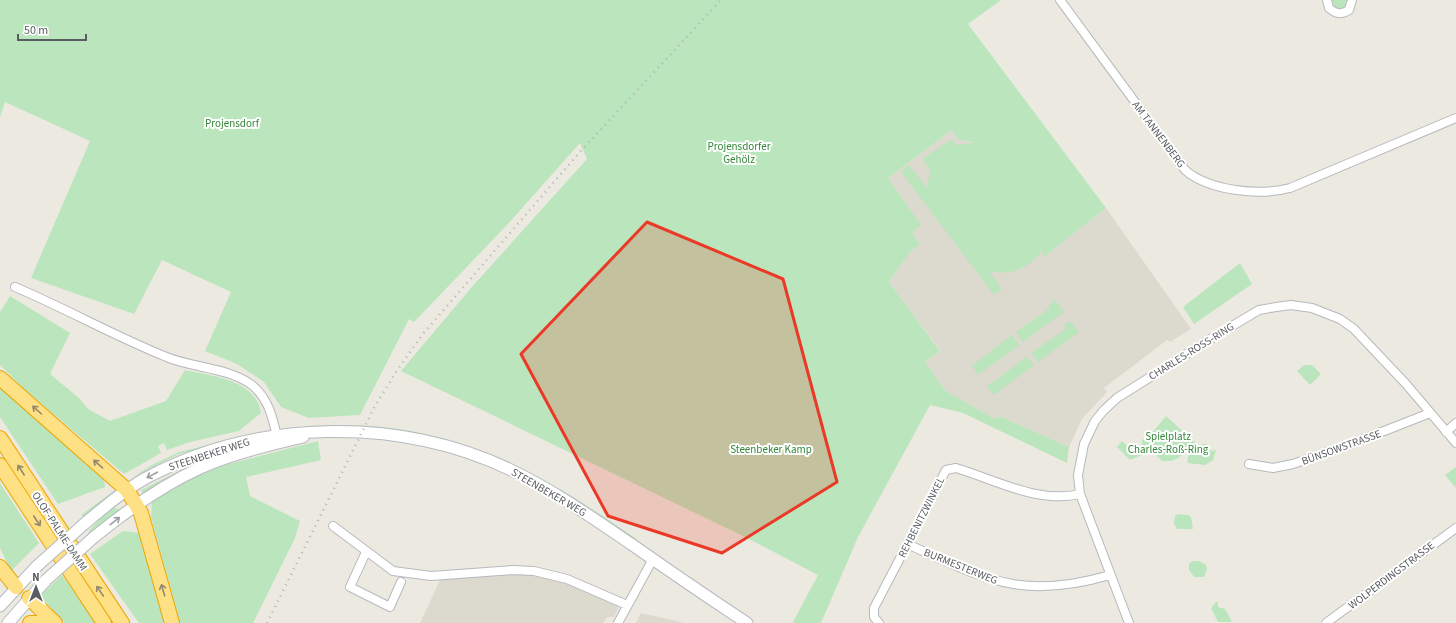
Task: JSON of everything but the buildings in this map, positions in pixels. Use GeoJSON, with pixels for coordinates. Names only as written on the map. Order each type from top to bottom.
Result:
{"type":"FeatureCollection","features":[{"type":"Feature","properties":{"kind":"highway"},"geometry":{"type":"LineString","coordinates":[[0,378],[127,490],[137,504],[172,623]]}},
{"type":"Feature","properties":{"kind":"highway","name":"OLOF-PALME-DAMM"},"geometry":{"type":"LineString","coordinates":[[0,438],[122,623]]}},
{"type":"Feature","properties":{"kind":"highway","name":"OLOF-PALME-DAMM"},"geometry":{"type":"LineString","coordinates":[[0,465],[104,623]]}},
{"type":"Feature","properties":{"kind":"highway"},"geometry":{"type":"LineString","coordinates":[[0,567],[16,587]]}},
{"type":"Feature","properties":{"kind":"highway"},"geometry":{"type":"LineString","coordinates":[[29,598],[55,623]]}},
{"type":"Feature","properties":{"kind":"highway"},"geometry":{"type":"LineString","coordinates":[[30,623],[49,623]]}},
{"type":"Feature","properties":{"kind":"main road","name":"STEENBEKER WEG"},"geometry":{"type":"LineString","coordinates":[[8,623],[46,580],[93,538],[137,504],[167,485],[202,468],[278,439],[301,432],[323,432],[371,433],[402,436],[454,448],[493,462],[565,500],[747,623]]}},
{"type":"Feature","properties":{"kind":"main road","name":"STEENBEKER WEG"},"geometry":{"type":"LineString","coordinates":[[0,606],[37,566],[83,524],[127,490],[162,470],[183,461],[245,442],[278,439]]}},
{"type":"Feature","properties":{"kind":"main road"},"geometry":{"type":"LineString","coordinates":[[16,587],[29,598]]}},
{"type":"Feature","properties":{"kind":"street","name":"AM TANNENBERG"},"geometry":{"type":"LineString","coordinates":[[1060,0],[1185,170],[1202,180],[1223,187],[1273,193],[1290,188],[1456,118]]}},
{"type":"Feature","properties":{"kind":"street"},"geometry":{"type":"LineString","coordinates":[[1328,0],[1329,8],[1335,13],[1343,14],[1349,10],[1352,0]]}},
{"type":"Feature","properties":{"kind":"street"},"geometry":{"type":"LineString","coordinates":[[15,287],[170,358],[240,378],[256,389],[268,404],[278,439]]}},
{"type":"Feature","properties":{"kind":"street","name":"CHARLES-ROSS-RING"},"geometry":{"type":"LineString","coordinates":[[1129,623],[1080,494],[1078,475],[1084,444],[1095,421],[1103,411],[1124,393],[1259,310],[1276,306],[1305,306],[1340,319],[1364,339],[1406,384],[1456,443]]}},
{"type":"Feature","properties":{"kind":"street","name":"BÜNSOWSTRASSE"},"geometry":{"type":"LineString","coordinates":[[1249,464],[1273,468],[1293,464],[1351,444],[1430,413]]}},
{"type":"Feature","properties":{"kind":"street"},"geometry":{"type":"LineString","coordinates":[[1446,432],[1456,423]]}},
{"type":"Feature","properties":{"kind":"street","name":"REHBENITZWINKEL"},"geometry":{"type":"LineString","coordinates":[[879,623],[874,617],[874,608],[944,472],[949,468],[956,468],[1042,496],[1064,497],[1080,494]]}},
{"type":"Feature","properties":{"kind":"street"},"geometry":{"type":"LineString","coordinates":[[333,526],[393,571],[405,574],[430,576],[513,570],[550,574],[627,605]]}},
{"type":"Feature","properties":{"kind":"street","name":"WOLPERDINGSTRASSE"},"geometry":{"type":"LineString","coordinates":[[1326,623],[1456,528]]}},
{"type":"Feature","properties":{"kind":"street","name":"BURMESTERWEG"},"geometry":{"type":"LineString","coordinates":[[907,544],[980,576],[1016,586],[1067,586],[1110,575]]}},
{"type":"Feature","properties":{"kind":"street"},"geometry":{"type":"LineString","coordinates":[[366,552],[350,587],[390,607],[401,582]]}},
{"type":"Feature","properties":{"kind":"street"},"geometry":{"type":"LineString","coordinates":[[618,623],[653,559]]}},
{"type":"Feature","properties":{"kind":"highlighted area"},"geometry":{"type":"Polygon","coordinates":[[[647,222],[783,279],[837,482],[722,553],[608,516],[521,354],[647,222]]]}},
{"type":"Feature","properties":{"kind":"shaded area"},"geometry":{"type":"Polygon","coordinates":[[[952,130],[958,139],[986,146],[1041,206],[1044,257],[1106,208],[1191,329],[1170,342],[1167,340],[1104,388],[1107,392],[1082,419],[1069,447],[999,416],[995,419],[946,391],[925,362],[940,350],[889,282],[910,252],[920,244],[912,232],[888,178],[952,130]]]}},
{"type":"Feature","properties":{"kind":"shaded area"},"geometry":{"type":"Polygon","coordinates":[[[513,571],[549,575],[620,604],[614,617],[607,617],[603,623],[420,623],[442,576],[513,571]]]}},
{"type":"Feature","properties":{"kind":"shaded area"},"geometry":{"type":"Polygon","coordinates":[[[641,613],[685,623],[636,623],[641,613]]]}},
{"type":"Feature","properties":{"kind":"green space"},"geometry":{"type":"Polygon","coordinates":[[[0,0],[1001,0],[968,24],[1106,208],[1044,257],[1042,250],[1032,262],[1019,269],[1005,272],[989,271],[1002,289],[994,295],[901,172],[909,165],[927,188],[930,170],[922,159],[952,139],[956,145],[975,143],[958,139],[952,130],[888,178],[921,225],[912,232],[920,244],[910,252],[889,282],[940,351],[925,362],[946,391],[995,419],[999,416],[1069,447],[1067,463],[963,413],[930,405],[858,537],[821,623],[795,623],[793,622],[818,575],[745,537],[401,371],[471,288],[587,159],[580,143],[506,226],[414,322],[409,319],[360,415],[309,418],[281,407],[264,382],[237,364],[205,351],[231,292],[162,260],[134,314],[31,278],[90,141],[5,102],[0,117],[0,0]]]}},
{"type":"Feature","properties":{"kind":"green space"},"geometry":{"type":"Polygon","coordinates":[[[1332,0],[1347,0],[1347,3],[1344,8],[1334,7],[1332,0]]]}},
{"type":"Feature","properties":{"kind":"green space"},"geometry":{"type":"Polygon","coordinates":[[[1240,263],[1252,284],[1194,324],[1183,307],[1240,263]]]}},
{"type":"Feature","properties":{"kind":"green space"},"geometry":{"type":"Polygon","coordinates":[[[10,296],[70,333],[50,374],[79,398],[88,409],[110,421],[166,401],[185,370],[214,376],[234,382],[243,387],[251,393],[257,401],[261,413],[239,431],[190,442],[167,450],[164,443],[158,446],[161,453],[124,474],[24,389],[0,365],[0,312],[10,296]]]}},
{"type":"Feature","properties":{"kind":"green space"},"geometry":{"type":"Polygon","coordinates":[[[1055,300],[1064,312],[1023,342],[1016,332],[1050,308],[1049,305],[1055,300]]]}},
{"type":"Feature","properties":{"kind":"green space"},"geometry":{"type":"Polygon","coordinates":[[[1070,321],[1079,332],[1038,362],[1031,353],[1066,329],[1064,325],[1070,321]]]}},
{"type":"Feature","properties":{"kind":"green space"},"geometry":{"type":"Polygon","coordinates":[[[1012,335],[1019,345],[978,375],[971,364],[974,364],[1012,335]]]}},
{"type":"Feature","properties":{"kind":"green space"},"geometry":{"type":"Polygon","coordinates":[[[1027,356],[1034,365],[994,395],[987,386],[1027,356]]]}},
{"type":"Feature","properties":{"kind":"green space"},"geometry":{"type":"Polygon","coordinates":[[[1304,365],[1312,365],[1321,374],[1310,385],[1297,371],[1304,365]]]}},
{"type":"Feature","properties":{"kind":"green space"},"geometry":{"type":"Polygon","coordinates":[[[0,386],[104,479],[105,487],[58,504],[0,417],[0,386]]]}},
{"type":"Feature","properties":{"kind":"green space","name":"Spielplatz Charles-Roß-Ring"},"geometry":{"type":"Polygon","coordinates":[[[1166,416],[1198,445],[1206,444],[1211,451],[1216,450],[1213,460],[1205,465],[1187,463],[1189,452],[1185,449],[1181,456],[1173,461],[1162,461],[1152,451],[1130,460],[1117,447],[1122,441],[1133,451],[1139,451],[1142,447],[1142,440],[1153,432],[1166,416]]]}},
{"type":"Feature","properties":{"kind":"green space"},"geometry":{"type":"Polygon","coordinates":[[[332,425],[395,428],[447,440],[476,449],[533,474],[560,489],[638,540],[562,492],[531,475],[500,460],[469,449],[405,433],[372,429],[303,429],[306,426],[332,425]]]}},
{"type":"Feature","properties":{"kind":"green space"},"geometry":{"type":"Polygon","coordinates":[[[260,433],[179,454],[133,477],[152,465],[179,452],[260,433]]]}},
{"type":"Feature","properties":{"kind":"green space"},"geometry":{"type":"Polygon","coordinates":[[[318,441],[321,460],[246,477],[250,496],[300,521],[295,538],[253,623],[180,623],[151,517],[152,501],[195,477],[225,465],[318,441]]]}},
{"type":"Feature","properties":{"kind":"green space"},"geometry":{"type":"Polygon","coordinates":[[[222,453],[145,496],[141,490],[179,471],[222,453]]]}},
{"type":"Feature","properties":{"kind":"green space"},"geometry":{"type":"Polygon","coordinates":[[[1456,467],[1456,488],[1445,475],[1456,467]]]}},
{"type":"Feature","properties":{"kind":"green space"},"geometry":{"type":"Polygon","coordinates":[[[0,483],[39,543],[11,571],[0,548],[0,483]]]}},
{"type":"Feature","properties":{"kind":"green space"},"geometry":{"type":"Polygon","coordinates":[[[118,488],[120,491],[83,517],[81,515],[118,488]]]}},
{"type":"Feature","properties":{"kind":"green space"},"geometry":{"type":"Polygon","coordinates":[[[113,508],[120,509],[90,534],[88,532],[104,514],[113,508]]]}},
{"type":"Feature","properties":{"kind":"green space"},"geometry":{"type":"Polygon","coordinates":[[[1178,514],[1188,515],[1191,517],[1193,529],[1177,529],[1174,523],[1175,516],[1178,514]]]}},
{"type":"Feature","properties":{"kind":"green space"},"geometry":{"type":"Polygon","coordinates":[[[123,531],[140,533],[165,623],[139,623],[90,554],[123,531]]]}},
{"type":"Feature","properties":{"kind":"green space"},"geometry":{"type":"Polygon","coordinates":[[[1199,561],[1206,565],[1207,569],[1204,577],[1194,577],[1189,570],[1189,563],[1199,561]]]}},
{"type":"Feature","properties":{"kind":"green space"},"geometry":{"type":"Polygon","coordinates":[[[62,575],[96,623],[65,623],[40,596],[62,575]]]}},
{"type":"Feature","properties":{"kind":"green space"},"geometry":{"type":"Polygon","coordinates":[[[1216,602],[1218,602],[1218,607],[1225,609],[1232,622],[1218,622],[1211,608],[1216,602]]]}},
{"type":"Feature","properties":{"kind":"railway"},"geometry":{"type":"LineString","coordinates":[[267,623],[375,406],[398,369],[422,335],[579,153],[721,0]]}},
{"type":"Feature","properties":{"kind":"park label","name":"Projensdorf"},"geometry":{"type":"Point","coordinates":[232,123]}},
{"type":"Feature","properties":{"kind":"park label","name":"Projensdorfer Gehölz"},"geometry":{"type":"Point","coordinates":[739,152]}},
{"type":"Feature","properties":{"kind":"park label","name":"Steenbeker Kamp"},"geometry":{"type":"Point","coordinates":[771,449]}}]}
